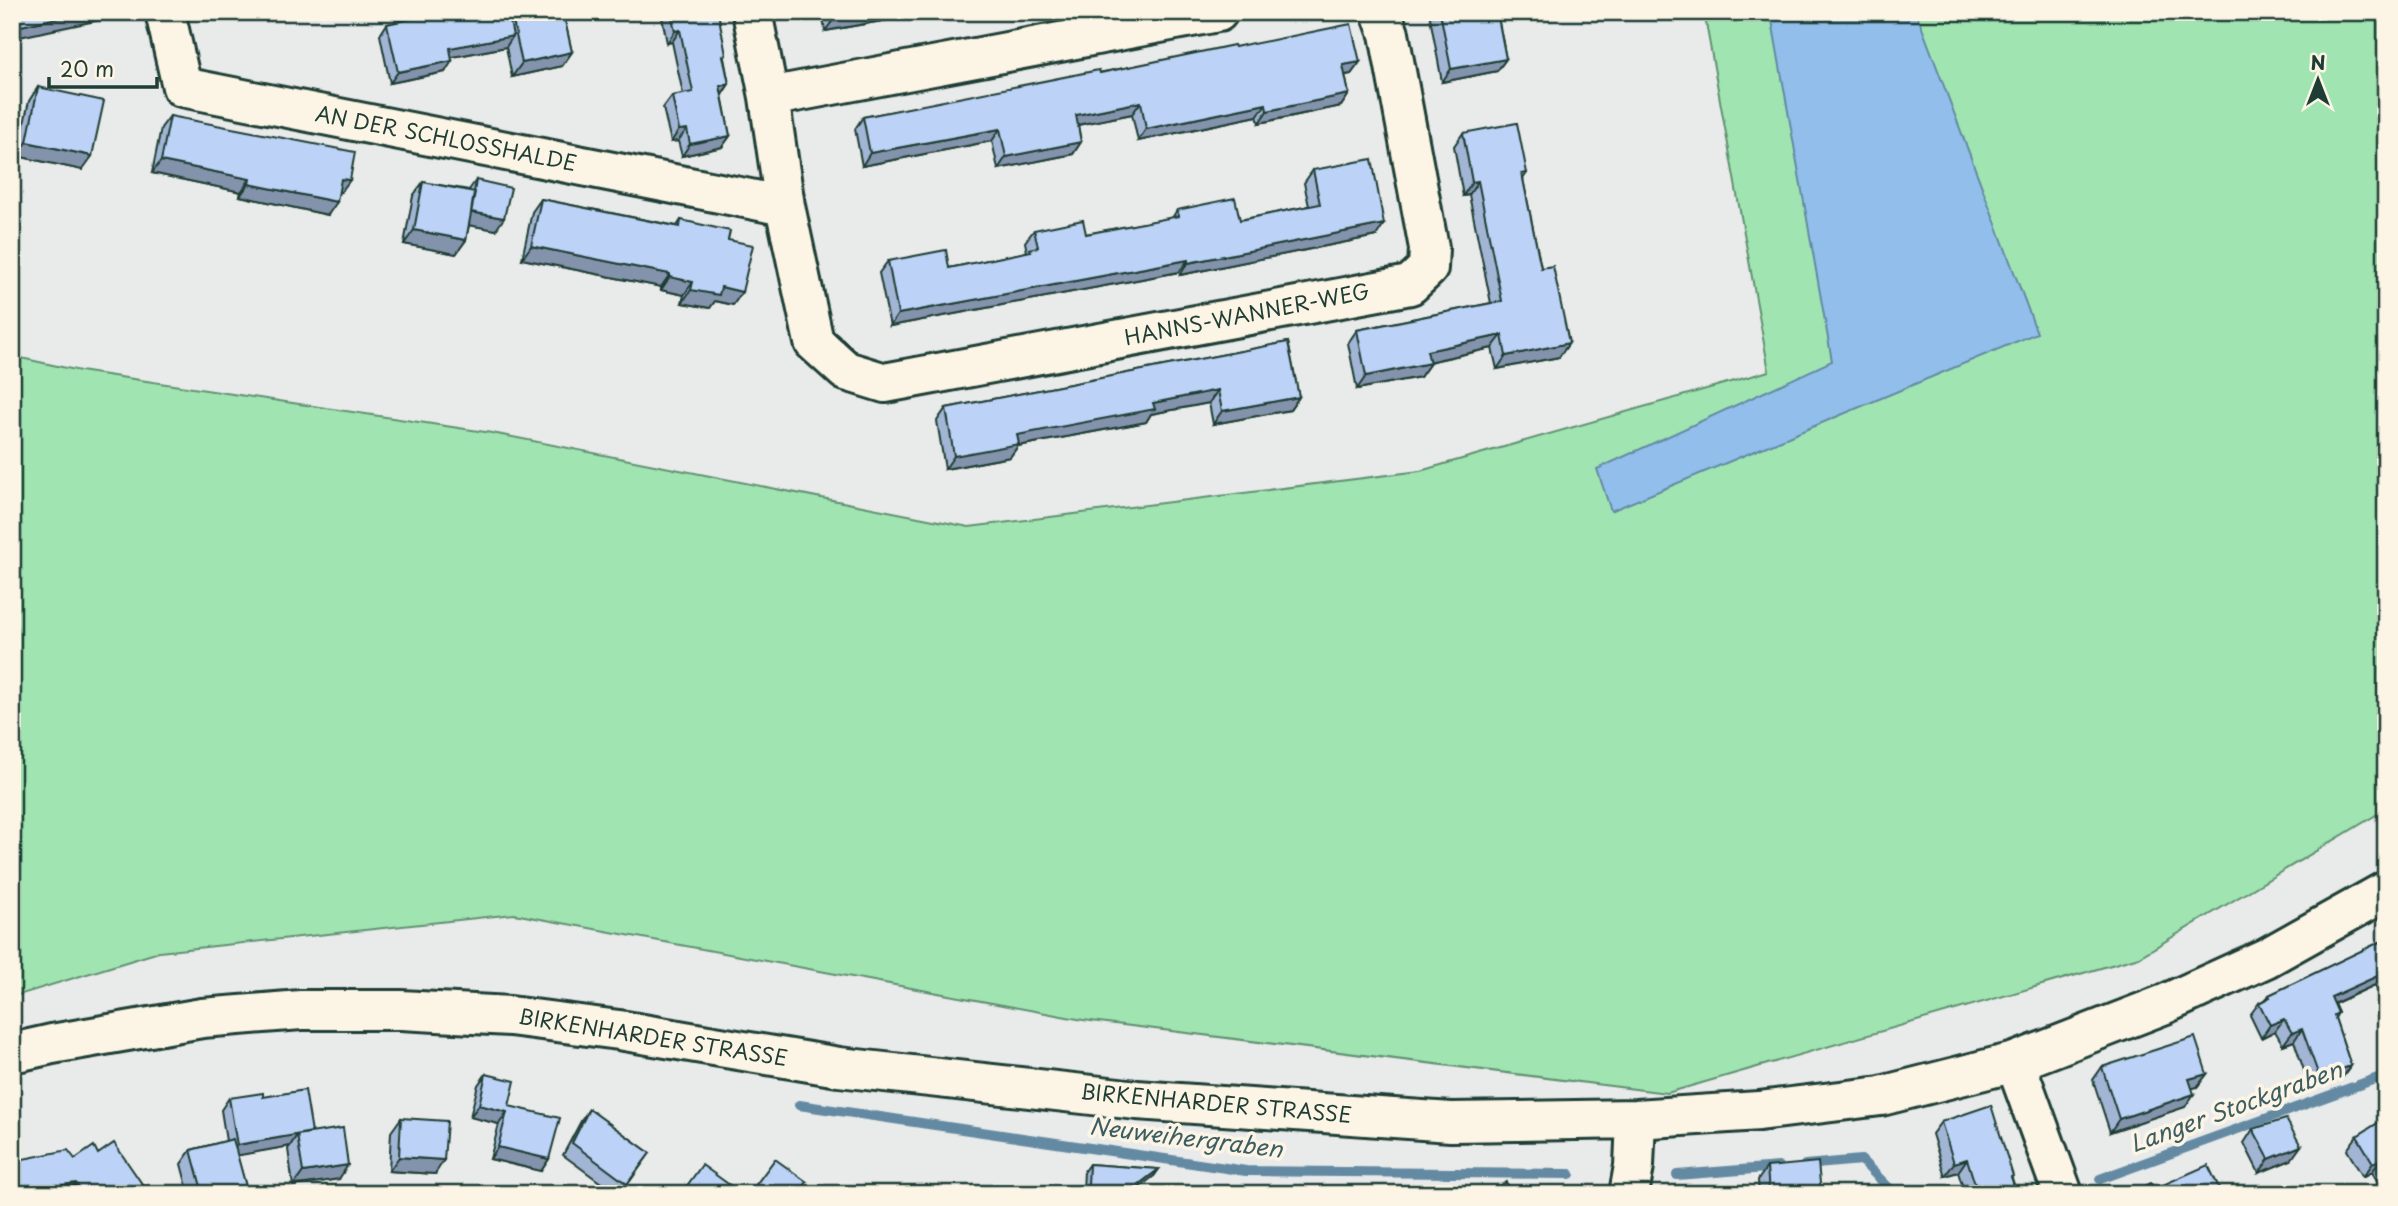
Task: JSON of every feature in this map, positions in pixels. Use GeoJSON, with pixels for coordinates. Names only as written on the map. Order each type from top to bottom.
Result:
{"type":"FeatureCollection","features":[{"type":"Feature","properties":{"kind":"street","name":"AN DER SCHLOSSHALDE"},"geometry":{"type":"LineString","coordinates":[[165,12],[182,87],[785,206]]}},
{"type":"Feature","properties":{"kind":"street"},"geometry":{"type":"LineString","coordinates":[[752,12],[769,97],[785,206]]}},
{"type":"Feature","properties":{"kind":"street"},"geometry":{"type":"LineString","coordinates":[[769,97],[1219,12]]}},
{"type":"Feature","properties":{"kind":"street","name":"HANNS-WANNER-WEG"},"geometry":{"type":"LineString","coordinates":[[785,206],[814,342],[846,371],[885,383],[1410,285],[1428,268],[1429,248],[1388,34],[1381,12]]}},
{"type":"Feature","properties":{"kind":"street","name":"BIRKENHARDER STRASSE"},"geometry":{"type":"LineString","coordinates":[[12,1054],[52,1044],[202,1018],[301,1010],[401,1010],[510,1016],[619,1030],[839,1067],[1137,1100],[1451,1122],[1636,1119],[1759,1111],[1881,1096],[2015,1062],[2165,1004],[2266,958],[2386,891]]}},
{"type":"Feature","properties":{"kind":"street"},"geometry":{"type":"LineString","coordinates":[[2015,1062],[2063,1194]]}},
{"type":"Feature","properties":{"kind":"street"},"geometry":{"type":"LineString","coordinates":[[1629,1194],[1634,1166],[1636,1119]]}},
{"type":"Feature","properties":{"kind":"green space"},"geometry":{"type":"Polygon","coordinates":[[[1704,12],[2386,12],[2386,809],[2139,957],[1667,1093],[1083,1020],[514,914],[159,952],[12,997],[12,356],[80,371],[492,433],[969,527],[1420,471],[1769,371],[1704,12]]]}},
{"type":"Feature","properties":{"kind":"water"},"geometry":{"type":"Polygon","coordinates":[[[1785,12],[1916,12],[2037,333],[1611,511],[1597,469],[1832,361],[1771,15],[1785,12]]]}},
{"type":"Feature","properties":{"kind":"building"},"geometry":{"type":"Polygon","coordinates":[[[12,12],[84,12],[16,27],[18,34],[12,35],[12,12]]]}},
{"type":"Feature","properties":{"kind":"building"},"geometry":{"type":"Polygon","coordinates":[[[443,12],[508,12],[513,36],[450,48],[452,61],[398,72],[387,24],[443,12]]]}},
{"type":"Feature","properties":{"kind":"building"},"geometry":{"type":"Polygon","coordinates":[[[511,12],[563,12],[572,52],[522,63],[511,12]]]}},
{"type":"Feature","properties":{"kind":"building"},"geometry":{"type":"Polygon","coordinates":[[[671,12],[718,12],[729,84],[720,86],[730,136],[690,144],[687,129],[679,130],[672,96],[693,92],[680,30],[675,31],[671,12]]]}},
{"type":"Feature","properties":{"kind":"building"},"geometry":{"type":"Polygon","coordinates":[[[833,12],[870,12],[834,19],[833,12]]]}},
{"type":"Feature","properties":{"kind":"building"},"geometry":{"type":"Polygon","coordinates":[[[1440,12],[1497,12],[1506,59],[1451,69],[1440,12]]]}},
{"type":"Feature","properties":{"kind":"building"},"geometry":{"type":"Polygon","coordinates":[[[1351,24],[1360,62],[1343,65],[1349,94],[1267,111],[1266,104],[1146,129],[1141,102],[1076,115],[1081,142],[1006,157],[1000,129],[870,153],[863,117],[1351,24]]]}},
{"type":"Feature","properties":{"kind":"building"},"geometry":{"type":"Polygon","coordinates":[[[38,87],[104,101],[92,156],[27,142],[38,87]]]}},
{"type":"Feature","properties":{"kind":"building"},"geometry":{"type":"Polygon","coordinates":[[[170,116],[355,152],[350,180],[341,179],[337,202],[249,184],[250,179],[161,161],[170,116]]]}},
{"type":"Feature","properties":{"kind":"building"},"geometry":{"type":"Polygon","coordinates":[[[1517,123],[1527,173],[1522,174],[1541,268],[1553,266],[1569,343],[1506,356],[1502,335],[1427,351],[1430,363],[1366,376],[1357,330],[1502,301],[1478,181],[1472,182],[1463,133],[1517,123]]]}},
{"type":"Feature","properties":{"kind":"building"},"geometry":{"type":"Polygon","coordinates":[[[1372,159],[1384,224],[1188,263],[1188,260],[898,314],[888,261],[946,250],[949,268],[1031,251],[1030,249],[1038,247],[1034,230],[1083,220],[1086,234],[1179,216],[1177,210],[1235,198],[1240,220],[1320,204],[1313,170],[1372,159]]]}},
{"type":"Feature","properties":{"kind":"building"},"geometry":{"type":"Polygon","coordinates":[[[476,180],[511,188],[504,218],[471,212],[476,180]]]}},
{"type":"Feature","properties":{"kind":"building"},"geometry":{"type":"Polygon","coordinates":[[[423,182],[475,192],[466,240],[414,230],[423,182]]]}},
{"type":"Feature","properties":{"kind":"building"},"geometry":{"type":"Polygon","coordinates":[[[541,199],[680,227],[681,220],[730,231],[728,240],[753,245],[742,292],[721,287],[719,295],[691,290],[693,282],[670,277],[670,274],[531,246],[541,199]]]}},
{"type":"Feature","properties":{"kind":"building"},"geometry":{"type":"Polygon","coordinates":[[[1288,342],[1299,397],[1222,411],[1218,390],[1153,403],[1155,409],[1017,435],[1019,444],[954,456],[946,408],[1288,342]]]}},
{"type":"Feature","properties":{"kind":"building"},"geometry":{"type":"Polygon","coordinates":[[[2386,939],[2386,976],[2384,973],[2331,997],[2338,1013],[2334,1015],[2351,1066],[2319,1076],[2302,1029],[2292,1033],[2284,1019],[2270,1025],[2259,1003],[2270,997],[2269,995],[2386,939]]]}},
{"type":"Feature","properties":{"kind":"building"},"geometry":{"type":"Polygon","coordinates":[[[2195,1037],[2207,1074],[2189,1079],[2194,1094],[2119,1119],[2102,1067],[2195,1037]]]}},
{"type":"Feature","properties":{"kind":"building"},"geometry":{"type":"Polygon","coordinates":[[[486,1074],[515,1081],[509,1106],[560,1118],[549,1159],[498,1147],[507,1112],[479,1105],[486,1074]]]}},
{"type":"Feature","properties":{"kind":"building"},"geometry":{"type":"Polygon","coordinates":[[[305,1090],[312,1132],[237,1145],[229,1098],[263,1093],[263,1097],[305,1090]]]}},
{"type":"Feature","properties":{"kind":"building"},"geometry":{"type":"Polygon","coordinates":[[[1991,1105],[2017,1194],[1978,1194],[1967,1159],[1954,1163],[1941,1122],[1991,1105]]]}},
{"type":"Feature","properties":{"kind":"building"},"geometry":{"type":"Polygon","coordinates":[[[589,1109],[650,1153],[627,1184],[572,1143],[589,1109]]]}},
{"type":"Feature","properties":{"kind":"building"},"geometry":{"type":"Polygon","coordinates":[[[401,1118],[447,1121],[444,1160],[399,1157],[401,1118]]]}},
{"type":"Feature","properties":{"kind":"building"},"geometry":{"type":"Polygon","coordinates":[[[2386,1118],[2386,1165],[2382,1158],[2373,1163],[2357,1136],[2386,1118]]]}},
{"type":"Feature","properties":{"kind":"building"},"geometry":{"type":"Polygon","coordinates":[[[2286,1119],[2301,1146],[2269,1159],[2253,1129],[2286,1119]]]}},
{"type":"Feature","properties":{"kind":"building"},"geometry":{"type":"Polygon","coordinates":[[[343,1128],[348,1165],[303,1172],[297,1135],[343,1128]]]}},
{"type":"Feature","properties":{"kind":"building"},"geometry":{"type":"Polygon","coordinates":[[[233,1139],[248,1194],[203,1194],[191,1150],[233,1139]]]}},
{"type":"Feature","properties":{"kind":"building"},"geometry":{"type":"Polygon","coordinates":[[[114,1143],[149,1194],[83,1194],[76,1183],[44,1188],[40,1194],[19,1194],[13,1161],[68,1150],[75,1159],[94,1146],[98,1154],[114,1143]]]}},
{"type":"Feature","properties":{"kind":"building"},"geometry":{"type":"Polygon","coordinates":[[[775,1159],[807,1182],[798,1194],[749,1194],[775,1159]]]}},
{"type":"Feature","properties":{"kind":"building"},"geometry":{"type":"Polygon","coordinates":[[[1818,1162],[1821,1194],[1761,1194],[1769,1193],[1767,1167],[1818,1162]]]}},
{"type":"Feature","properties":{"kind":"building"},"geometry":{"type":"Polygon","coordinates":[[[1089,1164],[1159,1169],[1126,1194],[1077,1194],[1088,1186],[1089,1164]]]}},
{"type":"Feature","properties":{"kind":"building"},"geometry":{"type":"Polygon","coordinates":[[[702,1165],[742,1194],[681,1194],[702,1165]]]}},
{"type":"Feature","properties":{"kind":"building"},"geometry":{"type":"Polygon","coordinates":[[[2208,1165],[2222,1194],[2128,1194],[2151,1183],[2154,1189],[2208,1165]]]}},
{"type":"Feature","properties":{"kind":"building"},"geometry":{"type":"Polygon","coordinates":[[[1506,1182],[1514,1194],[1489,1194],[1506,1182]]]}},
{"type":"Feature","properties":{"kind":"building"},"geometry":{"type":"Polygon","coordinates":[[[997,1186],[1003,1194],[987,1194],[997,1186]]]}},
{"type":"Feature","properties":{"kind":"waterway","name":"Langer Stockgraben"},"geometry":{"type":"LineString","coordinates":[[2100,1179],[2386,1075]]}},
{"type":"Feature","properties":{"kind":"waterway","name":"Neuweihergraben"},"geometry":{"type":"LineString","coordinates":[[799,1105],[1246,1171],[1570,1174]]}},
{"type":"Feature","properties":{"kind":"waterway","name":"Neuweihergraben"},"geometry":{"type":"LineString","coordinates":[[1805,1165],[1861,1160],[1895,1194]]}},
{"type":"Feature","properties":{"kind":"waterway","name":"Neuweihergraben"},"geometry":{"type":"LineString","coordinates":[[1677,1175],[1779,1167]]}}]}
